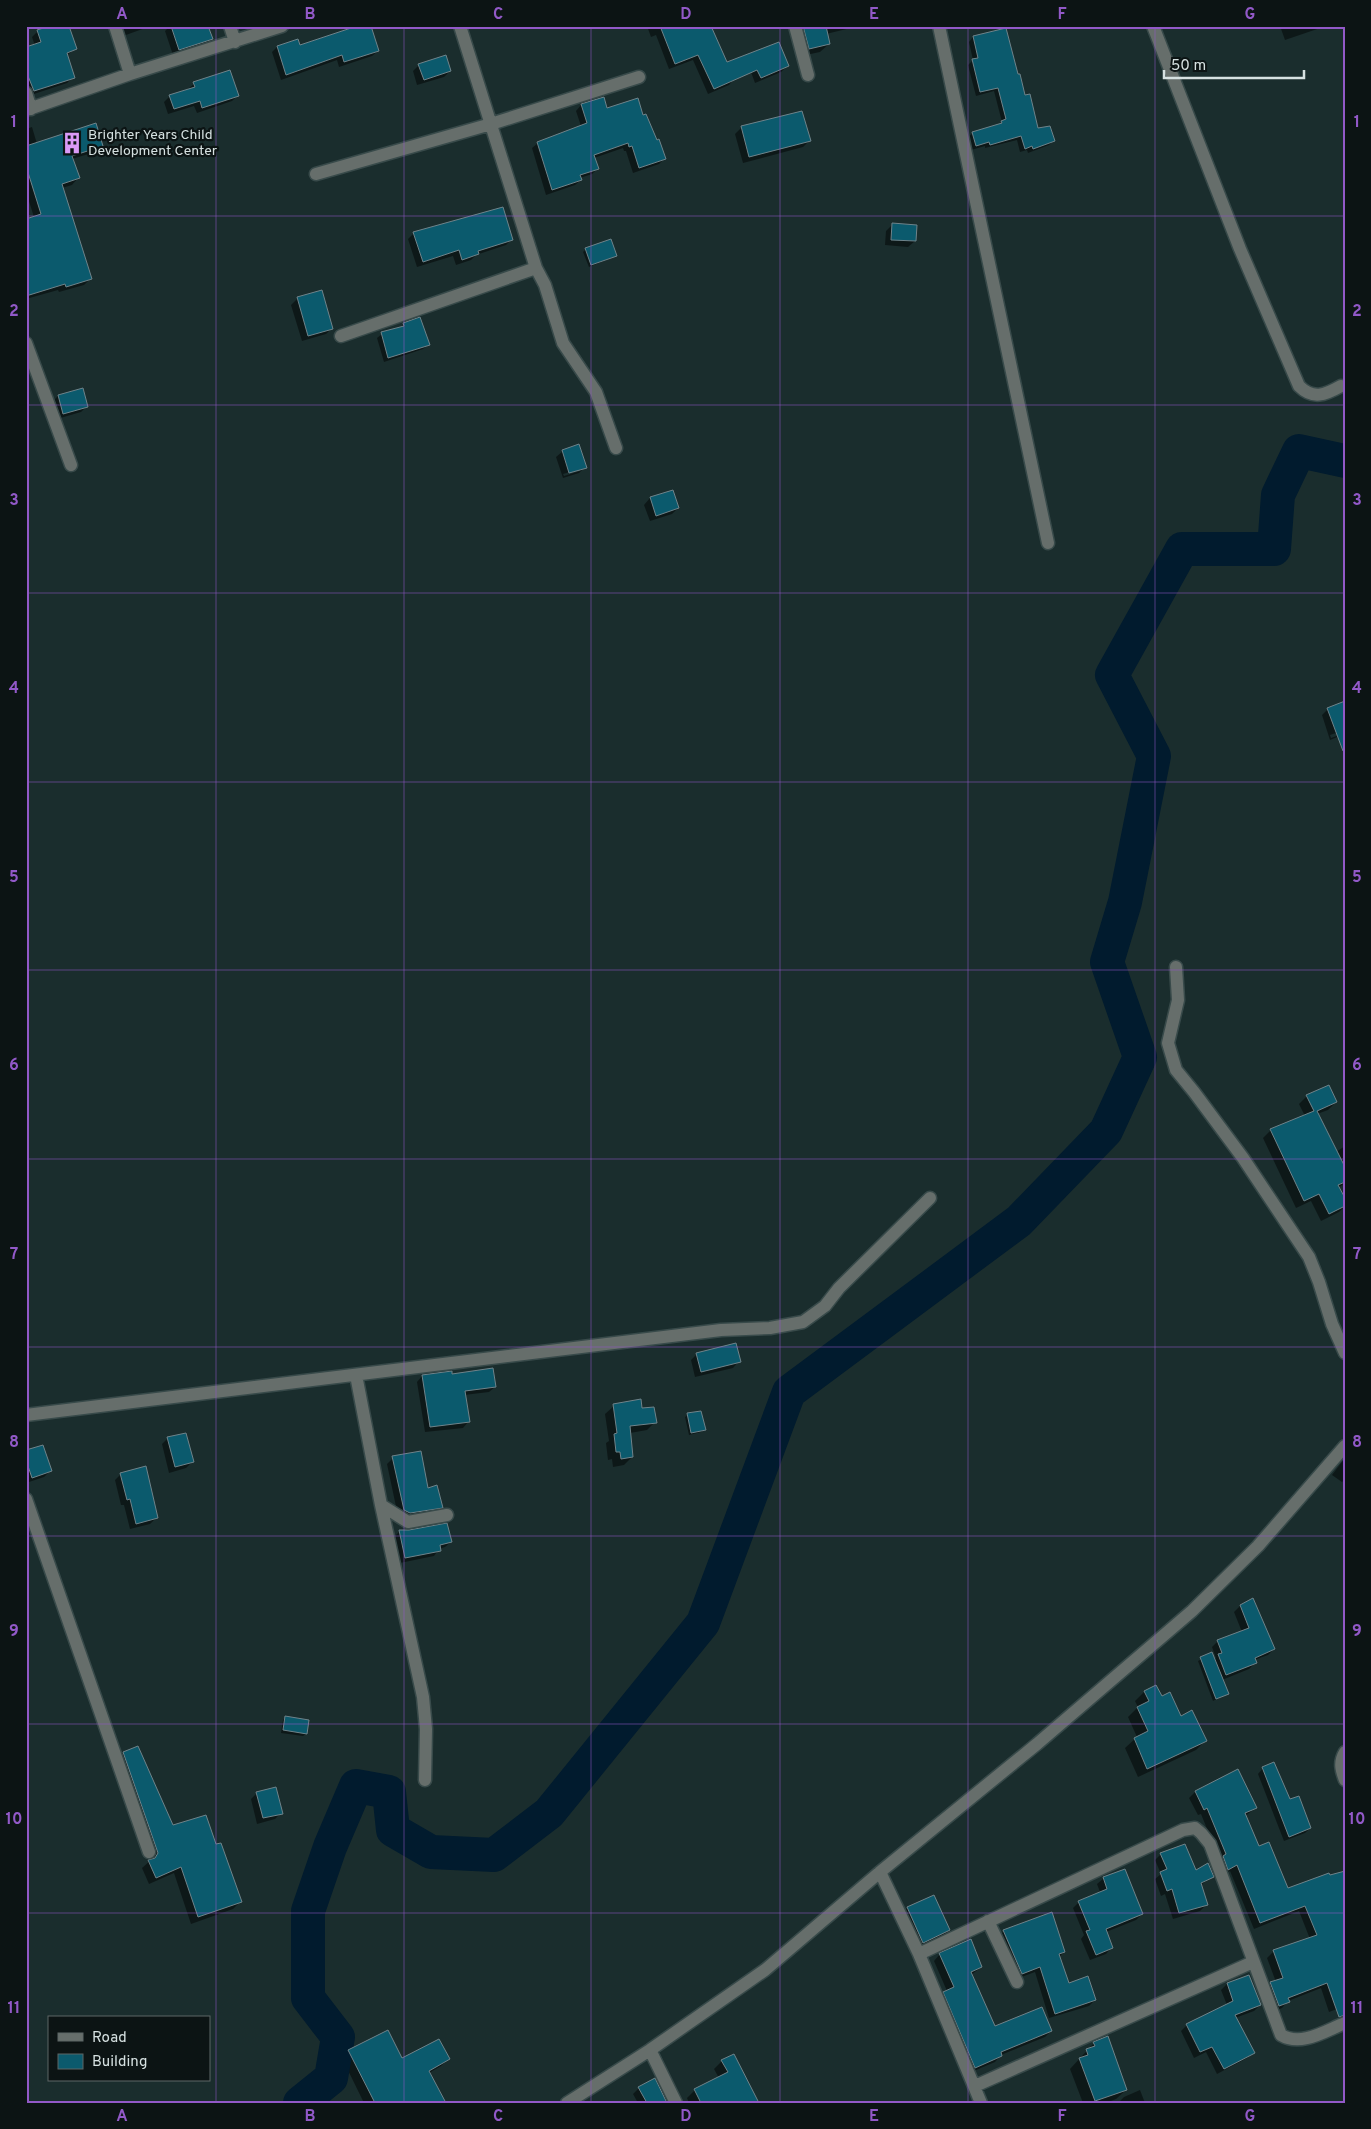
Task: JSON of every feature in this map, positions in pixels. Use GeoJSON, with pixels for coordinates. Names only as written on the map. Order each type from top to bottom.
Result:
{"type":"FeatureCollection","features":[{"type":"Feature","properties":{"kind":"street"},"geometry":{"type":"LineString","coordinates":[[115,26],[130,74]]}},
{"type":"Feature","properties":{"kind":"street"},"geometry":{"type":"LineString","coordinates":[[230,26],[235,42]]}},
{"type":"Feature","properties":{"kind":"street"},"geometry":{"type":"LineString","coordinates":[[26,93],[29,109],[130,74],[282,26]]}},
{"type":"Feature","properties":{"kind":"street"},"geometry":{"type":"LineString","coordinates":[[460,26],[536,268],[545,285],[563,343],[596,392],[616,448]]}},
{"type":"Feature","properties":{"kind":"street"},"geometry":{"type":"LineString","coordinates":[[795,26],[808,75]]}},
{"type":"Feature","properties":{"kind":"street"},"geometry":{"type":"LineString","coordinates":[[939,26],[1048,543]]}},
{"type":"Feature","properties":{"kind":"street"},"geometry":{"type":"LineString","coordinates":[[1153,26],[1240,249],[1299,386],[1306,393],[1316,396],[1327,394],[1341,386]]}},
{"type":"Feature","properties":{"kind":"street"},"geometry":{"type":"LineString","coordinates":[[316,174],[491,124],[639,78]]}},
{"type":"Feature","properties":{"kind":"street"},"geometry":{"type":"LineString","coordinates":[[341,336],[536,268]]}},
{"type":"Feature","properties":{"kind":"street"},"geometry":{"type":"LineString","coordinates":[[26,343],[71,466]]}},
{"type":"Feature","properties":{"kind":"street"},"geometry":{"type":"LineString","coordinates":[[1176,967],[1178,1000],[1168,1043],[1176,1070],[1243,1158],[1309,1257],[1332,1324],[1345,1353]]}},
{"type":"Feature","properties":{"kind":"street"},"geometry":{"type":"LineString","coordinates":[[26,1415],[721,1330],[770,1328],[804,1322],[825,1306],[839,1288],[930,1198]]}},
{"type":"Feature","properties":{"kind":"street"},"geometry":{"type":"LineString","coordinates":[[356,1375],[380,1505],[423,1697],[426,1728],[425,1780]]}},
{"type":"Feature","properties":{"kind":"street"},"geometry":{"type":"LineString","coordinates":[[567,2103],[650,2050],[766,1970],[880,1872],[1037,1744],[1192,1611],[1258,1546],[1345,1446]]}},
{"type":"Feature","properties":{"kind":"street"},"geometry":{"type":"LineString","coordinates":[[26,1499],[150,1852]]}},
{"type":"Feature","properties":{"kind":"street"},"geometry":{"type":"LineString","coordinates":[[380,1505],[408,1522],[447,1515]]}},
{"type":"Feature","properties":{"kind":"street"},"geometry":{"type":"LineString","coordinates":[[1345,1752],[1341,1759],[1345,1780]]}},
{"type":"Feature","properties":{"kind":"street"},"geometry":{"type":"LineString","coordinates":[[919,1954],[1183,1830],[1195,1828],[1202,1833],[1210,1844],[1281,2035],[1289,2040],[1302,2040],[1345,2023]]}},
{"type":"Feature","properties":{"kind":"street"},"geometry":{"type":"LineString","coordinates":[[880,1872],[919,1954],[981,2103]]}},
{"type":"Feature","properties":{"kind":"street"},"geometry":{"type":"LineString","coordinates":[[988,1920],[1017,1982]]}},
{"type":"Feature","properties":{"kind":"street"},"geometry":{"type":"LineString","coordinates":[[975,2086],[1253,1962]]}},
{"type":"Feature","properties":{"kind":"street"},"geometry":{"type":"LineString","coordinates":[[650,2050],[676,2103]]}},
{"type":"Feature","properties":{"kind":"building"},"geometry":{"type":"Polygon","coordinates":[[[50,26],[69,26],[77,49],[67,53],[75,78],[34,91],[26,71],[26,47],[41,42],[37,30],[50,26]]]}},
{"type":"Feature","properties":{"kind":"building"},"geometry":{"type":"Polygon","coordinates":[[[171,26],[208,26],[213,39],[179,50],[171,26]]]}},
{"type":"Feature","properties":{"kind":"building"},"geometry":{"type":"Polygon","coordinates":[[[357,26],[371,26],[379,51],[344,62],[342,55],[286,75],[277,46],[298,39],[300,45],[357,26]]]}},
{"type":"Feature","properties":{"kind":"building"},"geometry":{"type":"Polygon","coordinates":[[[660,26],[711,26],[727,62],[779,42],[789,66],[761,78],[757,70],[714,89],[698,55],[675,64],[660,26]]]}},
{"type":"Feature","properties":{"kind":"building"},"geometry":{"type":"Polygon","coordinates":[[[803,26],[826,26],[830,44],[809,49],[803,26]]]}},
{"type":"Feature","properties":{"kind":"building"},"geometry":{"type":"Polygon","coordinates":[[[1006,28],[1025,95],[1030,94],[1038,128],[1050,126],[1055,141],[1033,149],[1032,146],[1025,149],[1021,136],[990,145],[989,142],[976,146],[972,132],[1002,123],[1001,121],[1006,119],[998,88],[980,92],[972,59],[978,58],[973,36],[1006,28]]]}},
{"type":"Feature","properties":{"kind":"building"},"geometry":{"type":"Polygon","coordinates":[[[446,55],[451,71],[424,80],[418,64],[446,55]]]}},
{"type":"Feature","properties":{"kind":"building"},"geometry":{"type":"Polygon","coordinates":[[[230,70],[239,96],[202,108],[200,101],[174,109],[169,95],[195,87],[193,82],[230,70]]]}},
{"type":"Feature","properties":{"kind":"building"},"geometry":{"type":"Polygon","coordinates":[[[604,97],[607,108],[638,98],[643,115],[646,114],[657,140],[659,139],[666,159],[639,168],[632,146],[629,147],[628,143],[594,155],[599,169],[580,175],[582,180],[552,190],[537,142],[587,123],[581,104],[604,97]]]}},
{"type":"Feature","properties":{"kind":"building"},"geometry":{"type":"Polygon","coordinates":[[[802,111],[811,141],[749,157],[741,126],[802,111]]]}},
{"type":"Feature","properties":{"kind":"building"},"geometry":{"type":"Polygon","coordinates":[[[96,123],[103,146],[72,156],[80,178],[62,184],[92,279],[66,287],[65,284],[26,296],[26,219],[41,214],[26,166],[26,146],[96,123]]]}},
{"type":"Feature","properties":{"kind":"building"},"geometry":{"type":"Polygon","coordinates":[[[503,207],[513,240],[478,251],[479,254],[462,260],[459,250],[423,262],[413,232],[503,207]]]}},
{"type":"Feature","properties":{"kind":"building"},"geometry":{"type":"Polygon","coordinates":[[[892,223],[917,225],[916,241],[891,240],[892,223]]]}},
{"type":"Feature","properties":{"kind":"building"},"geometry":{"type":"Polygon","coordinates":[[[611,239],[617,256],[591,265],[585,248],[611,239]]]}},
{"type":"Feature","properties":{"kind":"building"},"geometry":{"type":"Polygon","coordinates":[[[322,290],[333,329],[308,336],[297,297],[322,290]]]}},
{"type":"Feature","properties":{"kind":"building"},"geometry":{"type":"Polygon","coordinates":[[[420,317],[430,345],[388,358],[381,332],[404,326],[403,323],[420,317]]]}},
{"type":"Feature","properties":{"kind":"building"},"geometry":{"type":"Polygon","coordinates":[[[83,388],[88,407],[63,414],[58,395],[83,388]]]}},
{"type":"Feature","properties":{"kind":"building"},"geometry":{"type":"Polygon","coordinates":[[[579,444],[587,468],[569,473],[562,450],[579,444]]]}},
{"type":"Feature","properties":{"kind":"building"},"geometry":{"type":"Polygon","coordinates":[[[673,490],[679,508],[656,516],[650,497],[673,490]]]}},
{"type":"Feature","properties":{"kind":"building"},"geometry":{"type":"Polygon","coordinates":[[[1345,701],[1345,751],[1343,751],[1327,708],[1345,701]]]}},
{"type":"Feature","properties":{"kind":"building"},"geometry":{"type":"Polygon","coordinates":[[[1329,1085],[1337,1102],[1317,1111],[1345,1167],[1345,1182],[1338,1185],[1345,1198],[1345,1206],[1329,1214],[1319,1194],[1304,1201],[1270,1129],[1314,1111],[1306,1095],[1329,1085]]]}},
{"type":"Feature","properties":{"kind":"building"},"geometry":{"type":"Polygon","coordinates":[[[736,1343],[741,1362],[701,1372],[696,1353],[736,1343]]]}},
{"type":"Feature","properties":{"kind":"building"},"geometry":{"type":"Polygon","coordinates":[[[493,1368],[496,1387],[465,1391],[470,1422],[430,1427],[422,1375],[452,1371],[452,1374],[493,1368]]]}},
{"type":"Feature","properties":{"kind":"building"},"geometry":{"type":"Polygon","coordinates":[[[641,1399],[642,1408],[654,1407],[657,1423],[630,1426],[633,1457],[621,1459],[620,1452],[616,1452],[614,1434],[617,1433],[613,1404],[641,1399]]]}},
{"type":"Feature","properties":{"kind":"building"},"geometry":{"type":"Polygon","coordinates":[[[701,1411],[706,1430],[691,1433],[687,1413],[701,1411]]]}},
{"type":"Feature","properties":{"kind":"building"},"geometry":{"type":"Polygon","coordinates":[[[186,1433],[194,1462],[175,1467],[167,1437],[186,1433]]]}},
{"type":"Feature","properties":{"kind":"building"},"geometry":{"type":"Polygon","coordinates":[[[43,1445],[52,1471],[32,1478],[26,1460],[26,1450],[43,1445]]]}},
{"type":"Feature","properties":{"kind":"building"},"geometry":{"type":"Polygon","coordinates":[[[421,1451],[428,1488],[437,1485],[443,1508],[410,1513],[404,1510],[392,1456],[421,1451]]]}},
{"type":"Feature","properties":{"kind":"building"},"geometry":{"type":"Polygon","coordinates":[[[146,1466],[158,1518],[136,1524],[130,1499],[127,1500],[120,1473],[146,1466]]]}},
{"type":"Feature","properties":{"kind":"building"},"geometry":{"type":"Polygon","coordinates":[[[447,1523],[452,1542],[440,1545],[441,1551],[405,1558],[399,1530],[447,1523]]]}},
{"type":"Feature","properties":{"kind":"building"},"geometry":{"type":"Polygon","coordinates":[[[1253,1598],[1275,1649],[1255,1658],[1257,1663],[1226,1675],[1218,1654],[1222,1653],[1217,1640],[1249,1628],[1240,1605],[1253,1598]]]}},
{"type":"Feature","properties":{"kind":"building"},"geometry":{"type":"Polygon","coordinates":[[[1212,1652],[1229,1694],[1216,1699],[1200,1657],[1212,1652]]]}},
{"type":"Feature","properties":{"kind":"building"},"geometry":{"type":"Polygon","coordinates":[[[1156,1685],[1162,1696],[1170,1692],[1181,1716],[1192,1710],[1207,1741],[1147,1769],[1134,1738],[1148,1731],[1137,1707],[1149,1701],[1144,1691],[1156,1685]]]}},
{"type":"Feature","properties":{"kind":"building"},"geometry":{"type":"Polygon","coordinates":[[[285,1716],[309,1720],[307,1734],[283,1730],[285,1716]]]}},
{"type":"Feature","properties":{"kind":"building"},"geometry":{"type":"Polygon","coordinates":[[[138,1746],[173,1825],[206,1815],[216,1844],[221,1843],[242,1902],[198,1917],[181,1867],[156,1878],[148,1860],[155,1858],[158,1853],[123,1752],[138,1746]]]}},
{"type":"Feature","properties":{"kind":"building"},"geometry":{"type":"Polygon","coordinates":[[[1274,1762],[1290,1799],[1299,1796],[1311,1828],[1289,1837],[1262,1767],[1274,1762]]]}},
{"type":"Feature","properties":{"kind":"building"},"geometry":{"type":"Polygon","coordinates":[[[1238,1769],[1257,1808],[1245,1813],[1259,1846],[1269,1842],[1288,1888],[1329,1873],[1330,1875],[1345,1871],[1345,2015],[1339,2017],[1327,1983],[1288,1998],[1290,2002],[1279,2006],[1270,1982],[1283,1978],[1273,1950],[1317,1935],[1305,1906],[1260,1923],[1237,1865],[1228,1870],[1223,1856],[1226,1854],[1207,1808],[1204,1810],[1195,1791],[1238,1769]]]}},
{"type":"Feature","properties":{"kind":"building"},"geometry":{"type":"Polygon","coordinates":[[[276,1787],[283,1814],[263,1818],[256,1792],[276,1787]]]}},
{"type":"Feature","properties":{"kind":"building"},"geometry":{"type":"Polygon","coordinates":[[[1185,1844],[1196,1870],[1208,1863],[1214,1877],[1201,1883],[1208,1905],[1179,1913],[1172,1889],[1167,1891],[1160,1872],[1167,1869],[1160,1853],[1185,1844]]]}},
{"type":"Feature","properties":{"kind":"building"},"geometry":{"type":"Polygon","coordinates":[[[1125,1869],[1143,1914],[1106,1929],[1113,1948],[1096,1955],[1086,1931],[1090,1930],[1078,1901],[1107,1889],[1103,1877],[1125,1869]]]}},
{"type":"Feature","properties":{"kind":"building"},"geometry":{"type":"Polygon","coordinates":[[[934,1895],[950,1930],[923,1943],[907,1907],[934,1895]]]}},
{"type":"Feature","properties":{"kind":"building"},"geometry":{"type":"Polygon","coordinates":[[[1052,1912],[1065,1952],[1059,1954],[1069,1983],[1088,1976],[1096,2000],[1055,2014],[1040,1967],[1022,1974],[1003,1930],[1052,1912]]]}},
{"type":"Feature","properties":{"kind":"building"},"geometry":{"type":"Polygon","coordinates":[[[971,1939],[982,1967],[971,1972],[995,2026],[1042,2007],[1052,2031],[1001,2052],[1002,2056],[975,2068],[943,1992],[954,1987],[939,1953],[971,1939]]]}},
{"type":"Feature","properties":{"kind":"building"},"geometry":{"type":"Polygon","coordinates":[[[1249,1975],[1261,2005],[1235,2015],[1255,2053],[1224,2069],[1212,2047],[1200,2052],[1186,2024],[1233,2001],[1227,1983],[1249,1975]]]}},
{"type":"Feature","properties":{"kind":"building"},"geometry":{"type":"Polygon","coordinates":[[[388,2030],[402,2058],[439,2039],[450,2059],[429,2071],[446,2103],[375,2103],[348,2050],[388,2030]]]}},
{"type":"Feature","properties":{"kind":"building"},"geometry":{"type":"Polygon","coordinates":[[[1108,2036],[1127,2090],[1095,2101],[1079,2058],[1088,2055],[1086,2049],[1095,2046],[1093,2042],[1108,2036]]]}},
{"type":"Feature","properties":{"kind":"building"},"geometry":{"type":"Polygon","coordinates":[[[734,2054],[759,2103],[701,2103],[694,2089],[728,2072],[721,2060],[734,2054]]]}},
{"type":"Feature","properties":{"kind":"building"},"geometry":{"type":"Polygon","coordinates":[[[655,2078],[666,2101],[663,2103],[647,2103],[638,2087],[655,2078]]]}},
{"type":"Feature","properties":{"kind":"waterway"},"geometry":{"type":"LineString","coordinates":[[300,2103],[331,2078],[338,2037],[308,1998],[308,1911],[330,1847],[356,1786],[389,1792],[393,1830],[431,1852],[494,1855],[549,1813],[703,1623],[789,1392],[1019,1221],[1106,1131],[1140,1057],[1107,962],[1125,902],[1154,756],[1112,675],[1182,549],[1274,549],[1278,495],[1299,451],[1345,461]]}},
{"type":"Feature","properties":{"kind":"place","name":"Brighter Years Child Development Center"},"geometry":{"type":"Point","coordinates":[72,143]}}]}
